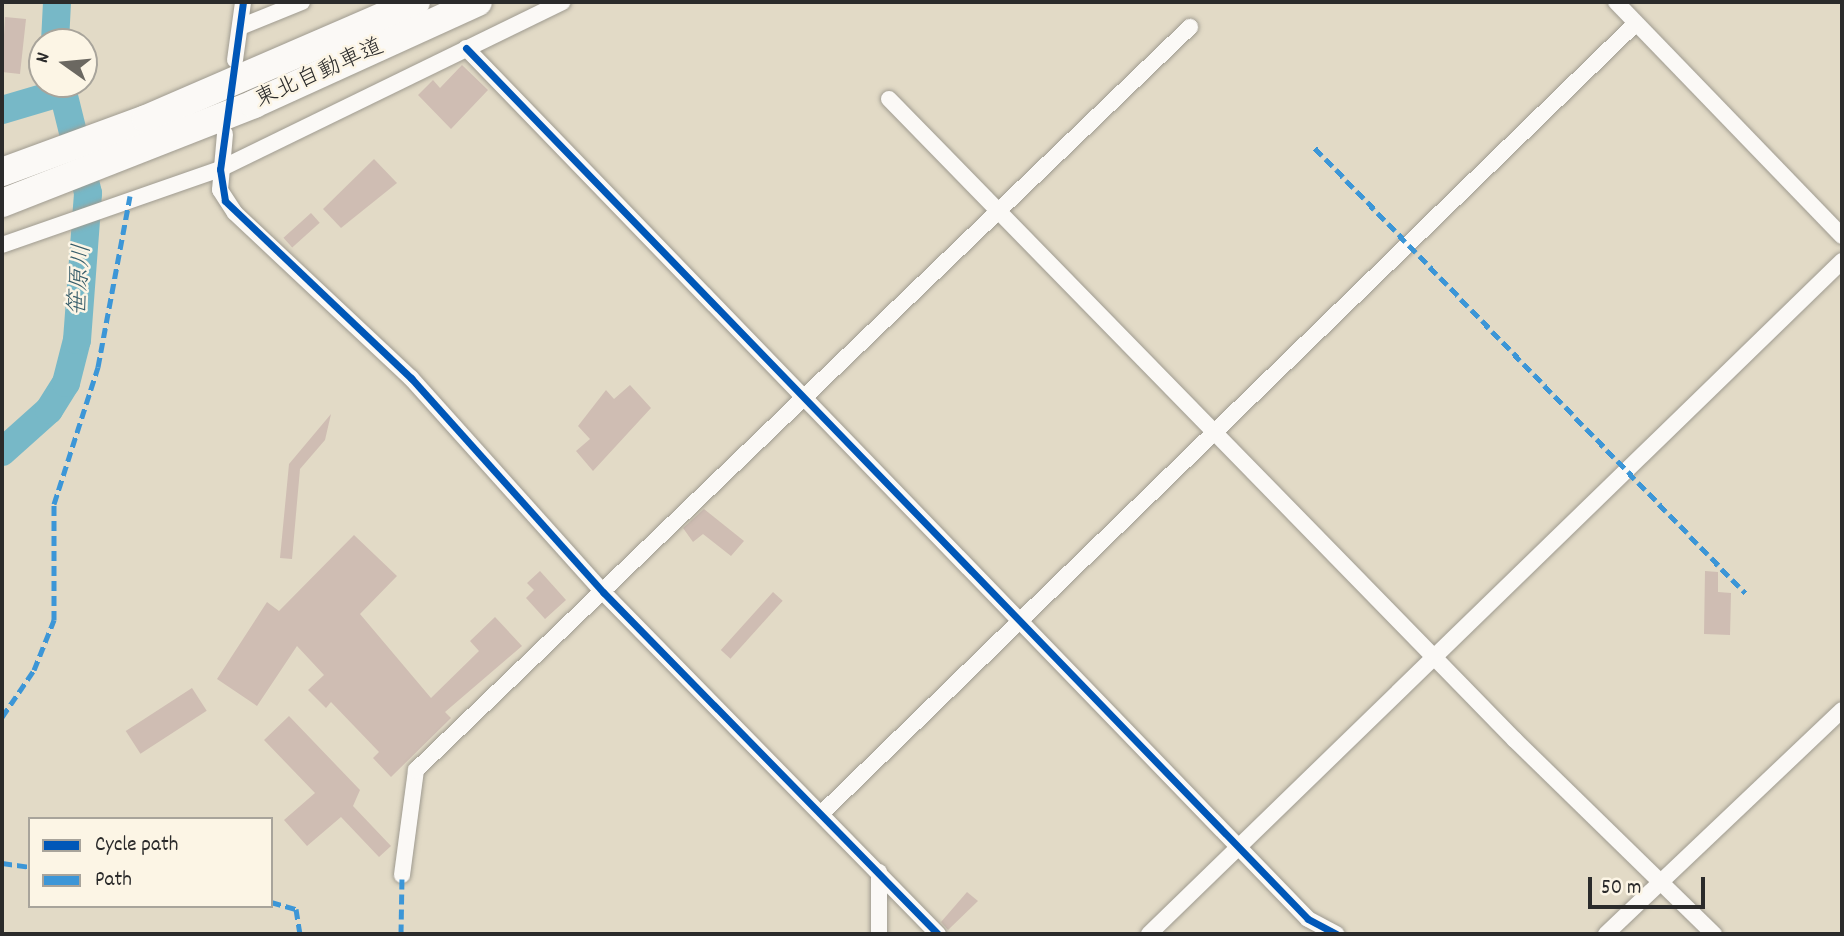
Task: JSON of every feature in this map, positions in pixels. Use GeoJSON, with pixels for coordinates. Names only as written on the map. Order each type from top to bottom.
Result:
{"type":"FeatureCollection","features":[{"type":"Feature","properties":{"kind":"highway","name":"東北自動車道"},"geometry":{"type":"LineString","coordinates":[[2,172],[146,119],[416,2]]}},
{"type":"Feature","properties":{"kind":"highway","name":"東北自動車道"},"geometry":{"type":"LineString","coordinates":[[2,202],[133,154],[478,2]]}},
{"type":"Feature","properties":{"kind":"street"},"geometry":{"type":"LineString","coordinates":[[235,60],[243,2]]}},
{"type":"Feature","properties":{"kind":"street"},"geometry":{"type":"LineString","coordinates":[[240,27],[302,2]]}},
{"type":"Feature","properties":{"kind":"street"},"geometry":{"type":"LineString","coordinates":[[2,244],[118,201],[220,169],[562,2]]}},
{"type":"Feature","properties":{"kind":"street"},"geometry":{"type":"LineString","coordinates":[[1616,2],[1842,236]]}},
{"type":"Feature","properties":{"kind":"street"},"geometry":{"type":"LineString","coordinates":[[822,813],[1017,619],[1636,23]]}},
{"type":"Feature","properties":{"kind":"street"},"geometry":{"type":"LineString","coordinates":[[402,875],[416,770],[603,592],[994,209],[1190,27]]}},
{"type":"Feature","properties":{"kind":"street"},"geometry":{"type":"LineString","coordinates":[[466,48],[1308,919],[1336,934]]}},
{"type":"Feature","properties":{"kind":"street"},"geometry":{"type":"LineString","coordinates":[[889,99],[994,209],[1436,654],[1515,740],[1660,877],[1714,934]]}},
{"type":"Feature","properties":{"kind":"street"},"geometry":{"type":"LineString","coordinates":[[226,134],[220,169],[220,190],[235,213],[411,378],[603,592],[938,934]]}},
{"type":"Feature","properties":{"kind":"street"},"geometry":{"type":"LineString","coordinates":[[1149,934],[1842,261]]}},
{"type":"Feature","properties":{"kind":"street"},"geometry":{"type":"LineString","coordinates":[[1606,934],[1660,877],[1842,710]]}},
{"type":"Feature","properties":{"kind":"street"},"geometry":{"type":"LineString","coordinates":[[879,872],[879,934]]}},
{"type":"Feature","properties":{"kind":"building"},"geometry":{"type":"Polygon","coordinates":[[[5,17],[26,19],[20,74],[2,72],[5,17]]]}},
{"type":"Feature","properties":{"kind":"building"},"geometry":{"type":"Polygon","coordinates":[[[462,65],[488,90],[451,129],[418,95],[433,80],[440,88],[462,65]]]}},
{"type":"Feature","properties":{"kind":"building"},"geometry":{"type":"Polygon","coordinates":[[[374,159],[397,183],[341,228],[323,209],[374,159]]]}},
{"type":"Feature","properties":{"kind":"building"},"geometry":{"type":"Polygon","coordinates":[[[311,213],[320,223],[292,247],[284,238],[311,213]]]}},
{"type":"Feature","properties":{"kind":"building"},"geometry":{"type":"Polygon","coordinates":[[[630,385],[651,408],[593,471],[576,451],[590,439],[578,426],[606,390],[614,399],[630,385]]]}},
{"type":"Feature","properties":{"kind":"building"},"geometry":{"type":"Polygon","coordinates":[[[331,414],[325,440],[300,469],[292,559],[280,558],[289,464],[331,414]]]}},
{"type":"Feature","properties":{"kind":"building"},"geometry":{"type":"Polygon","coordinates":[[[704,509],[744,541],[731,556],[703,534],[693,542],[683,528],[704,509]]]}},
{"type":"Feature","properties":{"kind":"building"},"geometry":{"type":"Polygon","coordinates":[[[354,535],[397,576],[360,614],[431,698],[479,651],[470,641],[495,617],[522,646],[445,712],[451,718],[391,777],[373,758],[379,752],[331,702],[326,708],[308,690],[324,675],[297,646],[257,706],[217,679],[267,602],[279,611],[354,535]]]}},
{"type":"Feature","properties":{"kind":"building"},"geometry":{"type":"Polygon","coordinates":[[[540,571],[566,600],[545,619],[526,598],[534,590],[527,583],[540,571]]]}},
{"type":"Feature","properties":{"kind":"building"},"geometry":{"type":"Polygon","coordinates":[[[1705,571],[1718,572],[1718,592],[1731,593],[1730,635],[1704,634],[1705,571]]]}},
{"type":"Feature","properties":{"kind":"building"},"geometry":{"type":"Polygon","coordinates":[[[773,592],[783,601],[730,659],[721,650],[773,592]]]}},
{"type":"Feature","properties":{"kind":"building"},"geometry":{"type":"Polygon","coordinates":[[[192,688],[207,711],[140,754],[126,731],[192,688]]]}},
{"type":"Feature","properties":{"kind":"building"},"geometry":{"type":"Polygon","coordinates":[[[289,716],[360,790],[353,806],[391,846],[379,857],[341,817],[307,846],[284,820],[315,793],[264,740],[289,716]]]}},
{"type":"Feature","properties":{"kind":"building"},"geometry":{"type":"Polygon","coordinates":[[[967,892],[978,901],[948,930],[941,922],[967,892]]]}},
{"type":"Feature","properties":{"kind":"waterway","name":"笹原川"},"geometry":{"type":"LineString","coordinates":[[56,28],[57,2]]}},
{"type":"Feature","properties":{"kind":"waterway"},"geometry":{"type":"LineString","coordinates":[[2,110],[43,98]]}},
{"type":"Feature","properties":{"kind":"waterway","name":"笹原川"},"geometry":{"type":"LineString","coordinates":[[2,452],[49,410],[66,383],[77,340],[88,193],[64,98]]}},
{"type":"Feature","properties":{"kind":"marked path"},"geometry":{"type":"LineString","coordinates":[[1315,148],[1745,593]]}},
{"type":"Feature","properties":{"kind":"marked path"},"geometry":{"type":"LineString","coordinates":[[2,717],[34,670],[54,620],[54,504],[98,367],[130,196]]}},
{"type":"Feature","properties":{"kind":"marked path"},"geometry":{"type":"LineString","coordinates":[[2,863],[28,867]]}},
{"type":"Feature","properties":{"kind":"marked path"},"geometry":{"type":"LineString","coordinates":[[401,934],[402,875]]}},
{"type":"Feature","properties":{"kind":"marked path"},"geometry":{"type":"LineString","coordinates":[[273,903],[296,909],[300,934]]}},
{"type":"Feature","properties":{"kind":"cycle path"},"geometry":{"type":"LineString","coordinates":[[243,2],[220,169],[225,201],[411,378],[603,592],[938,934]]}},
{"type":"Feature","properties":{"kind":"cycle path"},"geometry":{"type":"LineString","coordinates":[[466,48],[1308,919],[1336,934]]}}]}
